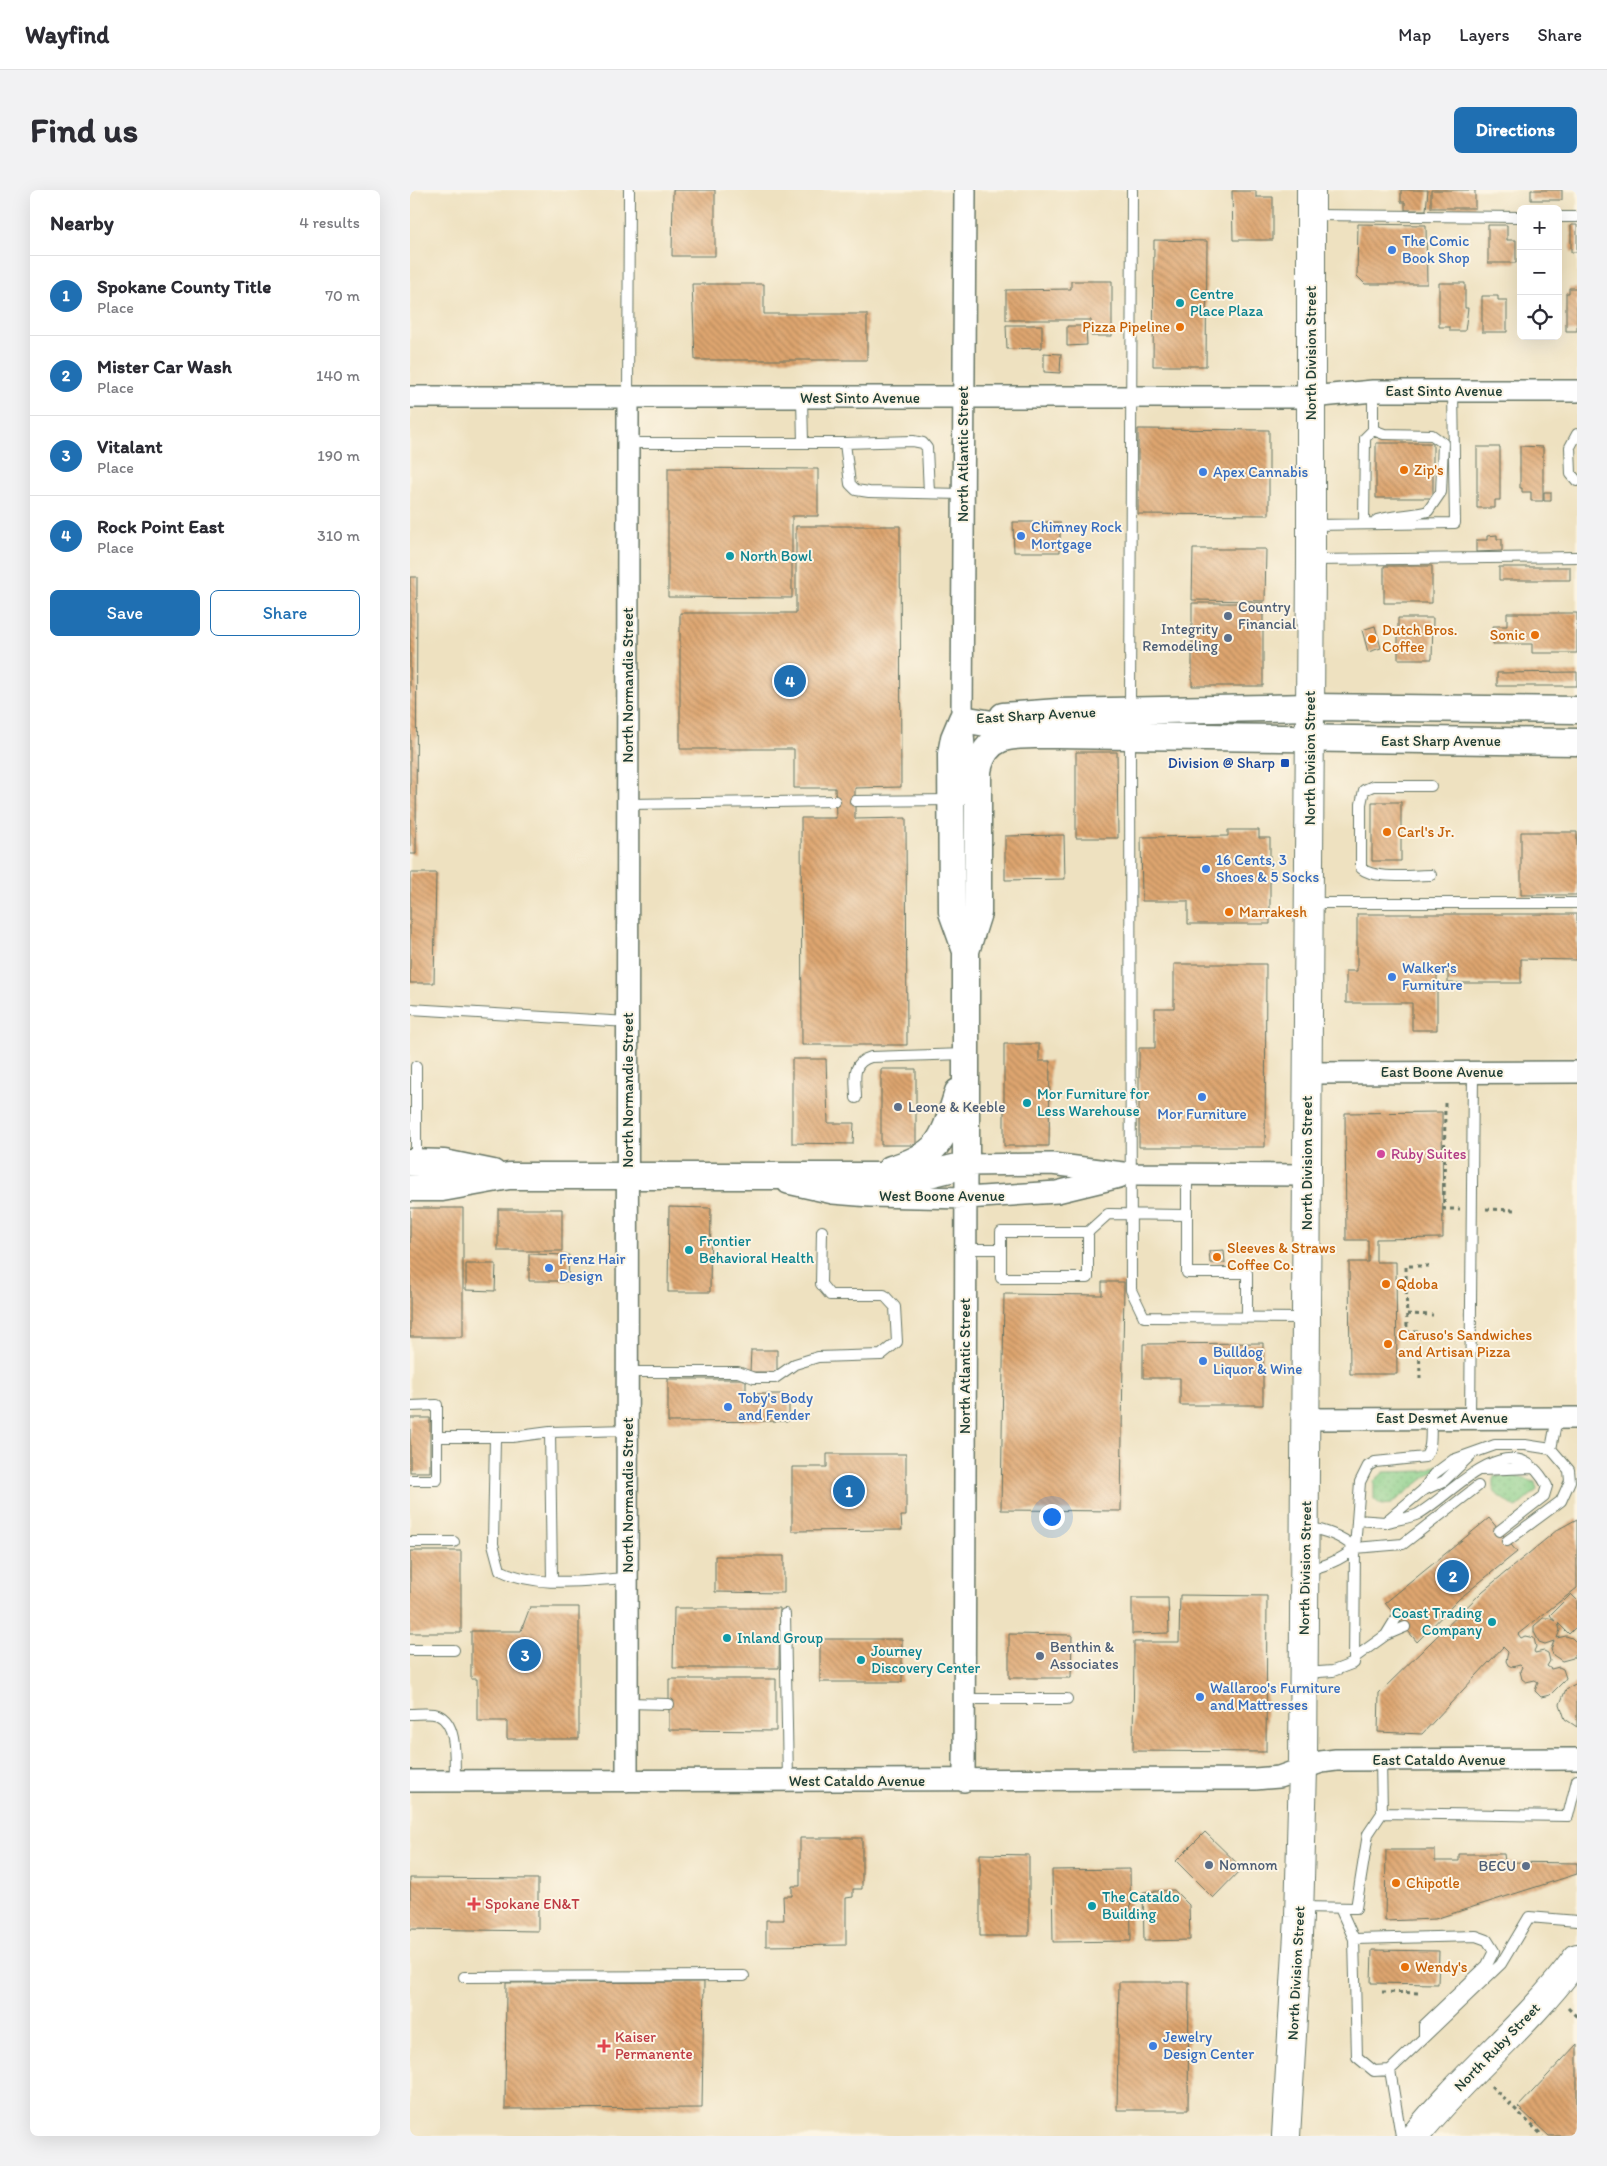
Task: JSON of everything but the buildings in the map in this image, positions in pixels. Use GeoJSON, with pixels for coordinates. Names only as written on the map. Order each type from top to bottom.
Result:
{"type":"FeatureCollection","features":[{"type":"Feature","properties":{"kind":"main road","name":"North Division Street"},"geometry":{"type":"LineString","coordinates":[[1286,2136],[1300,1907],[1303,1768],[1308,1175],[1311,202]]}},
{"type":"Feature","properties":{"kind":"main road","name":"North Ruby Street"},"geometry":{"type":"LineString","coordinates":[[1415,2136],[1459,2085],[1490,2056],[1559,1984],[1577,1958]]}},
{"type":"Feature","properties":{"kind":"street","name":"North Atlantic Street"},"geometry":{"type":"LineString","coordinates":[[964,1781],[966,951],[978,913],[978,814],[966,776],[962,719],[965,190]]}},
{"type":"Feature","properties":{"kind":"street","name":"East Sinto Avenue"},"geometry":{"type":"LineString","coordinates":[[1311,397],[1373,391],[1577,391]]}},
{"type":"Feature","properties":{"kind":"street","name":"West Sinto Avenue"},"geometry":{"type":"LineString","coordinates":[[410,397],[1311,397]]}},
{"type":"Feature","properties":{"kind":"street","name":"North Normandie Street"},"geometry":{"type":"LineString","coordinates":[[627,1781],[628,398]]}},
{"type":"Feature","properties":{"kind":"street","name":"East Sharp Avenue"},"geometry":{"type":"LineString","coordinates":[[962,719],[1058,712],[1310,707],[1577,710]]}},
{"type":"Feature","properties":{"kind":"street","name":"North Atlantic Street"},"geometry":{"type":"LineString","coordinates":[[962,719],[954,738],[951,754],[952,912],[966,951]]}},
{"type":"Feature","properties":{"kind":"street","name":"East Sharp Avenue"},"geometry":{"type":"LineString","coordinates":[[962,719],[1058,735],[1309,740],[1577,742]]}},
{"type":"Feature","properties":{"kind":"street"},"geometry":{"type":"LineString","coordinates":[[978,814],[978,771],[980,757],[988,746],[997,739],[1058,735]]}},
{"type":"Feature","properties":{"kind":"street"},"geometry":{"type":"LineString","coordinates":[[868,1176],[911,1163],[932,1152],[942,1138],[966,1062]]}},
{"type":"Feature","properties":{"kind":"street","name":"East Boone Avenue"},"geometry":{"type":"LineString","coordinates":[[1308,1073],[1577,1072]]}},
{"type":"Feature","properties":{"kind":"street","name":"West Boone Avenue"},"geometry":{"type":"LineString","coordinates":[[413,1162],[444,1163],[509,1176]]}},
{"type":"Feature","properties":{"kind":"street","name":"West Boone Avenue"},"geometry":{"type":"LineString","coordinates":[[410,1188],[442,1188],[509,1176],[868,1176],[929,1174],[966,1165],[1052,1164],[1131,1174],[1308,1175]]}},
{"type":"Feature","properties":{"kind":"street","name":"West Boone Avenue"},"geometry":{"type":"LineString","coordinates":[[753,1175],[833,1193],[870,1196],[966,1198],[1057,1192],[1131,1174]]}},
{"type":"Feature","properties":{"kind":"street","name":"East Desmet Avenue"},"geometry":{"type":"LineString","coordinates":[[1306,1419],[1567,1418]]}},
{"type":"Feature","properties":{"kind":"street","name":"East Cataldo Avenue"},"geometry":{"type":"LineString","coordinates":[[1303,1768],[1321,1762],[1336,1760],[1577,1759]]}},
{"type":"Feature","properties":{"kind":"street","name":"West Cataldo Avenue"},"geometry":{"type":"LineString","coordinates":[[410,1781],[1255,1779],[1279,1777],[1303,1768]]}},
{"type":"Feature","properties":{"kind":"lane"},"geometry":{"type":"LineString","coordinates":[[628,398],[629,190]]}},
{"type":"Feature","properties":{"kind":"lane"},"geometry":{"type":"LineString","coordinates":[[1130,710],[1132,190]]}},
{"type":"Feature","properties":{"kind":"lane"},"geometry":{"type":"LineString","coordinates":[[1311,202],[1517,217]]}},
{"type":"Feature","properties":{"kind":"lane"},"geometry":{"type":"LineString","coordinates":[[1562,217],[1577,217]]}},
{"type":"Feature","properties":{"kind":"lane"},"geometry":{"type":"LineString","coordinates":[[1364,524],[1365,438],[1373,430],[1373,391]]}},
{"type":"Feature","properties":{"kind":"lane"},"geometry":{"type":"LineString","coordinates":[[1311,525],[1455,523],[1453,391]]}},
{"type":"Feature","properties":{"kind":"lane"},"geometry":{"type":"LineString","coordinates":[[802,398],[803,442]]}},
{"type":"Feature","properties":{"kind":"lane"},"geometry":{"type":"LineString","coordinates":[[1364,524],[1391,516],[1428,511],[1442,492],[1443,443],[1438,438],[1432,435],[1384,434],[1373,430]]}},
{"type":"Feature","properties":{"kind":"lane"},"geometry":{"type":"LineString","coordinates":[[1577,434],[1570,447],[1571,474],[1577,481]]}},
{"type":"Feature","properties":{"kind":"lane"},"geometry":{"type":"LineString","coordinates":[[845,442],[850,484],[856,490],[963,494]]}},
{"type":"Feature","properties":{"kind":"lane"},"geometry":{"type":"LineString","coordinates":[[628,444],[923,442],[927,448],[929,493]]}},
{"type":"Feature","properties":{"kind":"lane"},"geometry":{"type":"LineString","coordinates":[[1311,560],[1577,557]]}},
{"type":"Feature","properties":{"kind":"lane"},"geometry":{"type":"LineString","coordinates":[[1130,736],[1131,1290],[1144,1318],[1307,1318]]}},
{"type":"Feature","properties":{"kind":"lane"},"geometry":{"type":"LineString","coordinates":[[1431,786],[1373,786],[1364,790],[1361,804],[1361,868],[1366,873],[1376,875],[1431,875]]}},
{"type":"Feature","properties":{"kind":"lane"},"geometry":{"type":"LineString","coordinates":[[855,801],[951,800]]}},
{"type":"Feature","properties":{"kind":"lane"},"geometry":{"type":"LineString","coordinates":[[628,804],[835,801]]}},
{"type":"Feature","properties":{"kind":"lane"},"geometry":{"type":"LineString","coordinates":[[1309,903],[1577,903]]}},
{"type":"Feature","properties":{"kind":"lane"},"geometry":{"type":"LineString","coordinates":[[410,1009],[628,1022]]}},
{"type":"Feature","properties":{"kind":"lane"},"geometry":{"type":"LineString","coordinates":[[856,1098],[857,1066],[862,1060],[871,1057],[966,1062]]}},
{"type":"Feature","properties":{"kind":"lane"},"geometry":{"type":"LineString","coordinates":[[413,1162],[416,1066]]}},
{"type":"Feature","properties":{"kind":"lane"},"geometry":{"type":"LineString","coordinates":[[1470,1418],[1473,1072]]}},
{"type":"Feature","properties":{"kind":"lane"},"geometry":{"type":"LineString","coordinates":[[1187,1174],[1187,1273],[1247,1273],[1247,1318]]}},
{"type":"Feature","properties":{"kind":"lane"},"geometry":{"type":"LineString","coordinates":[[1088,1232],[1088,1278],[1000,1278],[1000,1232],[1088,1232],[1108,1214],[1187,1214]]}},
{"type":"Feature","properties":{"kind":"lane"},"geometry":{"type":"LineString","coordinates":[[628,1372],[738,1372],[754,1378],[775,1378],[795,1364],[818,1357],[881,1355],[897,1342],[895,1308],[884,1295],[830,1295],[821,1284],[822,1231]]}},
{"type":"Feature","properties":{"kind":"lane"},"geometry":{"type":"LineString","coordinates":[[966,1248],[1000,1248]]}},
{"type":"Feature","properties":{"kind":"lane"},"geometry":{"type":"LineString","coordinates":[[410,1406],[437,1405],[437,1480],[410,1480]]}},
{"type":"Feature","properties":{"kind":"lane"},"geometry":{"type":"LineString","coordinates":[[1304,1673],[1335,1671],[1352,1665],[1354,1658],[1355,1548],[1360,1482],[1368,1466],[1375,1462],[1425,1457],[1429,1452],[1430,1446],[1430,1418]]}},
{"type":"Feature","properties":{"kind":"lane"},"geometry":{"type":"LineString","coordinates":[[1552,1449],[1567,1418]]}},
{"type":"Feature","properties":{"kind":"lane"},"geometry":{"type":"LineString","coordinates":[[437,1437],[495,1437],[550,1432],[628,1430]]}},
{"type":"Feature","properties":{"kind":"lane"},"geometry":{"type":"LineString","coordinates":[[550,1432],[552,1581]]}},
{"type":"Feature","properties":{"kind":"lane"},"geometry":{"type":"LineString","coordinates":[[495,1437],[493,1544],[500,1570],[514,1578],[552,1581],[628,1578]]}},
{"type":"Feature","properties":{"kind":"lane"},"geometry":{"type":"LineString","coordinates":[[1385,1522],[1423,1490],[1434,1474],[1453,1460],[1495,1445],[1525,1445],[1552,1449],[1569,1470],[1570,1481],[1561,1500],[1507,1541]]}},
{"type":"Feature","properties":{"kind":"lane"},"geometry":{"type":"LineString","coordinates":[[1357,1520],[1385,1522],[1417,1515],[1477,1470],[1498,1460],[1518,1459],[1540,1473],[1548,1486],[1544,1496],[1499,1531]]}},
{"type":"Feature","properties":{"kind":"lane"},"geometry":{"type":"LineString","coordinates":[[1305,1571],[1328,1565],[1344,1558],[1355,1548],[1403,1544],[1478,1486]]}},
{"type":"Feature","properties":{"kind":"lane"},"geometry":{"type":"LineString","coordinates":[[1305,1526],[1328,1531],[1344,1538],[1355,1548]]}},
{"type":"Feature","properties":{"kind":"lane"},"geometry":{"type":"LineString","coordinates":[[410,1542],[454,1542]]}},
{"type":"Feature","properties":{"kind":"lane"},"geometry":{"type":"LineString","coordinates":[[785,1614],[788,1781]]}},
{"type":"Feature","properties":{"kind":"lane"},"geometry":{"type":"LineString","coordinates":[[1386,1635],[1397,1617]]}},
{"type":"Feature","properties":{"kind":"lane"},"geometry":{"type":"LineString","coordinates":[[1354,1658],[1386,1635],[1405,1627]]}},
{"type":"Feature","properties":{"kind":"lane"},"geometry":{"type":"LineString","coordinates":[[410,1650],[454,1650]]}},
{"type":"Feature","properties":{"kind":"lane"},"geometry":{"type":"LineString","coordinates":[[964,1699],[1067,1699]]}},
{"type":"Feature","properties":{"kind":"lane"},"geometry":{"type":"LineString","coordinates":[[627,1703],[669,1704]]}},
{"type":"Feature","properties":{"kind":"lane"},"geometry":{"type":"LineString","coordinates":[[410,1714],[436,1714],[448,1725],[453,1735],[455,1781]]}},
{"type":"Feature","properties":{"kind":"lane"},"geometry":{"type":"LineString","coordinates":[[1300,1907],[1356,1908],[1368,1834],[1382,1813],[1381,1760]]}},
{"type":"Feature","properties":{"kind":"lane"},"geometry":{"type":"LineString","coordinates":[[1382,1813],[1568,1816],[1577,1780]]}},
{"type":"Feature","properties":{"kind":"lane"},"geometry":{"type":"LineString","coordinates":[[1340,1908],[1354,1939],[1357,2057],[1374,2071],[1390,2070],[1501,1964],[1529,1917],[1577,1921]]}},
{"type":"Feature","properties":{"kind":"lane"},"geometry":{"type":"LineString","coordinates":[[1354,1939],[1476,1936],[1487,1940],[1494,1951],[1487,1965],[1424,2026],[1424,2037]]}},
{"type":"Feature","properties":{"kind":"lane"},"geometry":{"type":"LineString","coordinates":[[464,1977],[744,1976]]}},
{"type":"Feature","properties":{"kind":"lane"},"geometry":{"type":"LineString","coordinates":[[1390,2070],[1401,2136]]}},
{"type":"Feature","properties":{"kind":"path"},"geometry":{"type":"LineString","coordinates":[[1444,1209],[1445,1103]]}},
{"type":"Feature","properties":{"kind":"path"},"geometry":{"type":"LineString","coordinates":[[1420,1379],[1419,1332],[1407,1332],[1406,1266],[1433,1266]]}},
{"type":"Feature","properties":{"kind":"path"},"geometry":{"type":"LineString","coordinates":[[1407,1314],[1433,1315]]}},
{"type":"Feature","properties":{"kind":"path"},"geometry":{"type":"LineString","coordinates":[[1382,1992],[1422,1993]]}},
{"type":"Feature","properties":{"kind":"path"},"geometry":{"type":"LineString","coordinates":[[1568,2008],[1577,2016]]}},
{"type":"Feature","properties":{"kind":"path"},"geometry":{"type":"LineString","coordinates":[[1491,2086],[1543,2136]]}},
{"type":"Feature","properties":{"kind":"green space"},"geometry":{"type":"Polygon","coordinates":[[[1437,1465],[1439,1467],[1391,1504],[1381,1505],[1374,1499],[1374,1481],[1384,1472],[1424,1471],[1437,1465]]]}},
{"type":"Feature","properties":{"kind":"green space"},"geometry":{"type":"Polygon","coordinates":[[[1494,1476],[1515,1476],[1535,1482],[1537,1490],[1516,1508],[1494,1491],[1494,1476]]]}},
{"type":"Feature","properties":{"kind":"place","name":"The Comic Book Shop"},"geometry":{"type":"Point","coordinates":[1392,250]}},
{"type":"Feature","properties":{"kind":"place","name":"Centre Place Plaza"},"geometry":{"type":"Point","coordinates":[1180,303]}},
{"type":"Feature","properties":{"kind":"place","name":"Pizza Pipeline"},"geometry":{"type":"Point","coordinates":[1180,327]}},
{"type":"Feature","properties":{"kind":"place","name":"Zip's"},"geometry":{"type":"Point","coordinates":[1404,470]}},
{"type":"Feature","properties":{"kind":"place","name":"Apex Cannabis"},"geometry":{"type":"Point","coordinates":[1203,472]}},
{"type":"Feature","properties":{"kind":"place","name":"Chimney Rock Mortgage"},"geometry":{"type":"Point","coordinates":[1021,536]}},
{"type":"Feature","properties":{"kind":"place","name":"North Bowl"},"geometry":{"type":"Point","coordinates":[730,556]}},
{"type":"Feature","properties":{"kind":"place","name":"Country Financial"},"geometry":{"type":"Point","coordinates":[1228,616]}},
{"type":"Feature","properties":{"kind":"place","name":"Sonic"},"geometry":{"type":"Point","coordinates":[1535,635]}},
{"type":"Feature","properties":{"kind":"place","name":"Integrity Remodeling"},"geometry":{"type":"Point","coordinates":[1228,638]}},
{"type":"Feature","properties":{"kind":"place","name":"Dutch Bros. Coffee"},"geometry":{"type":"Point","coordinates":[1372,639]}},
{"type":"Feature","properties":{"kind":"place","name":"Rock Point East"},"geometry":{"type":"Point","coordinates":[790,681]}},
{"type":"Feature","properties":{"kind":"place","name":"Division @ Sharp"},"geometry":{"type":"Point","coordinates":[1285,763]}},
{"type":"Feature","properties":{"kind":"place","name":"Carl's Jr."},"geometry":{"type":"Point","coordinates":[1387,832]}},
{"type":"Feature","properties":{"kind":"place","name":"16 Cents, 3 Shoes & 5 Socks"},"geometry":{"type":"Point","coordinates":[1206,869]}},
{"type":"Feature","properties":{"kind":"place","name":"Marrakesh"},"geometry":{"type":"Point","coordinates":[1229,912]}},
{"type":"Feature","properties":{"kind":"place","name":"Walker's Furniture"},"geometry":{"type":"Point","coordinates":[1392,977]}},
{"type":"Feature","properties":{"kind":"place","name":"Mor Furniture"},"geometry":{"type":"Point","coordinates":[1202,1097]}},
{"type":"Feature","properties":{"kind":"place","name":"Mor Furniture for Less Warehouse"},"geometry":{"type":"Point","coordinates":[1027,1103]}},
{"type":"Feature","properties":{"kind":"place","name":"Leone & Keeble"},"geometry":{"type":"Point","coordinates":[898,1107]}},
{"type":"Feature","properties":{"kind":"place","name":"Ruby Suites"},"geometry":{"type":"Point","coordinates":[1381,1154]}},
{"type":"Feature","properties":{"kind":"place","name":"Frontier Behavioral Health"},"geometry":{"type":"Point","coordinates":[689,1250]}},
{"type":"Feature","properties":{"kind":"place","name":"Sleeves & Straws Coffee Co."},"geometry":{"type":"Point","coordinates":[1217,1257]}},
{"type":"Feature","properties":{"kind":"place","name":"Frenz Hair Design"},"geometry":{"type":"Point","coordinates":[549,1268]}},
{"type":"Feature","properties":{"kind":"place","name":"Qdoba"},"geometry":{"type":"Point","coordinates":[1386,1284]}},
{"type":"Feature","properties":{"kind":"place","name":"Caruso's Sandwiches and Artisan Pizza"},"geometry":{"type":"Point","coordinates":[1388,1344]}},
{"type":"Feature","properties":{"kind":"place","name":"Bulldog Liquor & Wine"},"geometry":{"type":"Point","coordinates":[1203,1361]}},
{"type":"Feature","properties":{"kind":"place","name":"Toby's Body and Fender"},"geometry":{"type":"Point","coordinates":[728,1407]}},
{"type":"Feature","properties":{"kind":"place","name":"Spokane County Title"},"geometry":{"type":"Point","coordinates":[849,1491]}},
{"type":"Feature","properties":{"kind":"place","name":"Mister Car Wash"},"geometry":{"type":"Point","coordinates":[1453,1576]}},
{"type":"Feature","properties":{"kind":"place","name":"Coast Trading Company"},"geometry":{"type":"Point","coordinates":[1492,1622]}},
{"type":"Feature","properties":{"kind":"place","name":"Inland Group"},"geometry":{"type":"Point","coordinates":[727,1638]}},
{"type":"Feature","properties":{"kind":"place","name":"Vitalant"},"geometry":{"type":"Point","coordinates":[525,1655]}},
{"type":"Feature","properties":{"kind":"place","name":"Benthin & Associates"},"geometry":{"type":"Point","coordinates":[1040,1656]}},
{"type":"Feature","properties":{"kind":"place","name":"Journey Discovery Center"},"geometry":{"type":"Point","coordinates":[861,1660]}},
{"type":"Feature","properties":{"kind":"place","name":"Wallaroo's Furniture and Mattresses"},"geometry":{"type":"Point","coordinates":[1200,1697]}},
{"type":"Feature","properties":{"kind":"place","name":"Nomnom"},"geometry":{"type":"Point","coordinates":[1209,1865]}},
{"type":"Feature","properties":{"kind":"place","name":"BECU"},"geometry":{"type":"Point","coordinates":[1526,1866]}},
{"type":"Feature","properties":{"kind":"place","name":"Chipotle"},"geometry":{"type":"Point","coordinates":[1396,1883]}},
{"type":"Feature","properties":{"kind":"place","name":"Spokane EN&T"},"geometry":{"type":"Point","coordinates":[474,1904]}},
{"type":"Feature","properties":{"kind":"place","name":"The Cataldo Building"},"geometry":{"type":"Point","coordinates":[1092,1906]}},
{"type":"Feature","properties":{"kind":"place","name":"Wendy's"},"geometry":{"type":"Point","coordinates":[1405,1967]}},
{"type":"Feature","properties":{"kind":"place","name":"Kaiser Permanente"},"geometry":{"type":"Point","coordinates":[604,2046]}},
{"type":"Feature","properties":{"kind":"place","name":"Jewelry Design Center"},"geometry":{"type":"Point","coordinates":[1153,2046]}}]}
